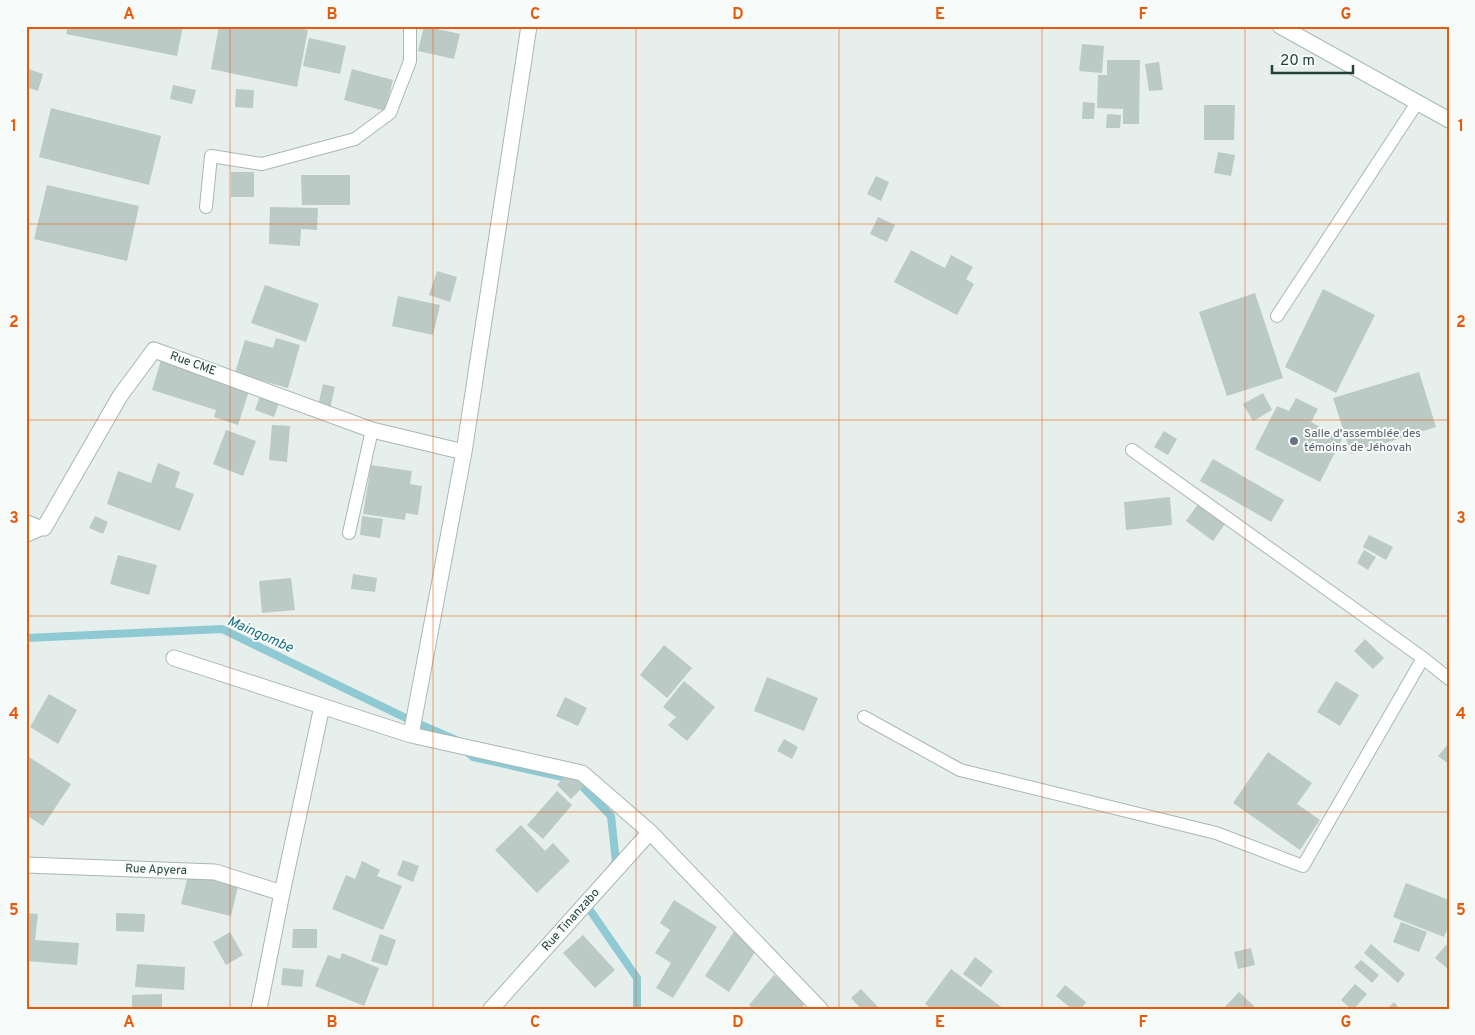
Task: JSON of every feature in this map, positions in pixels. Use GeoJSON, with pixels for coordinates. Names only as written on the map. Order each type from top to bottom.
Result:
{"type":"FeatureCollection","features":[{"type":"Feature","properties":{"kind":"street"},"geometry":{"type":"LineString","coordinates":[[413,725],[464,452],[529,26]]}},
{"type":"Feature","properties":{"kind":"street"},"geometry":{"type":"LineString","coordinates":[[1280,26],[1449,120]]}},
{"type":"Feature","properties":{"kind":"street","name":"Rue CME"},"geometry":{"type":"LineString","coordinates":[[44,528],[120,396],[154,350],[372,430],[464,452]]}},
{"type":"Feature","properties":{"kind":"street"},"geometry":{"type":"LineString","coordinates":[[174,658],[322,706],[413,725],[582,774],[650,832],[820,1009]]}},
{"type":"Feature","properties":{"kind":"street"},"geometry":{"type":"LineString","coordinates":[[259,1009],[322,706]]}},
{"type":"Feature","properties":{"kind":"street","name":"Rue Tinanzabo"},"geometry":{"type":"LineString","coordinates":[[491,1009],[650,832]]}},
{"type":"Feature","properties":{"kind":"street","name":"Rue Apyera"},"geometry":{"type":"LineString","coordinates":[[26,865],[215,872],[282,894]]}},
{"type":"Feature","properties":{"kind":"lane"},"geometry":{"type":"LineString","coordinates":[[206,207],[211,156],[262,164],[355,139],[390,113],[410,61],[410,26]]}},
{"type":"Feature","properties":{"kind":"lane"},"geometry":{"type":"LineString","coordinates":[[1277,316],[1417,103]]}},
{"type":"Feature","properties":{"kind":"lane"},"geometry":{"type":"LineString","coordinates":[[350,533],[372,430]]}},
{"type":"Feature","properties":{"kind":"lane"},"geometry":{"type":"LineString","coordinates":[[1132,450],[1424,658],[1449,678]]}},
{"type":"Feature","properties":{"kind":"lane"},"geometry":{"type":"LineString","coordinates":[[26,521],[44,528]]}},
{"type":"Feature","properties":{"kind":"lane"},"geometry":{"type":"LineString","coordinates":[[26,536],[44,528]]}},
{"type":"Feature","properties":{"kind":"lane"},"geometry":{"type":"LineString","coordinates":[[864,716],[960,770],[1216,833],[1303,866],[1424,658]]}},
{"type":"Feature","properties":{"kind":"building"},"geometry":{"type":"Polygon","coordinates":[[[68,26],[183,26],[177,56],[66,34],[68,26]]]}},
{"type":"Feature","properties":{"kind":"building"},"geometry":{"type":"Polygon","coordinates":[[[219,26],[289,26],[308,30],[297,87],[211,69],[219,26]]]}},
{"type":"Feature","properties":{"kind":"building"},"geometry":{"type":"Polygon","coordinates":[[[424,26],[460,34],[454,59],[418,51],[424,26]]]}},
{"type":"Feature","properties":{"kind":"building"},"geometry":{"type":"Polygon","coordinates":[[[309,38],[346,46],[340,74],[303,66],[309,38]]]}},
{"type":"Feature","properties":{"kind":"building"},"geometry":{"type":"Polygon","coordinates":[[[1082,44],[1104,46],[1102,73],[1079,71],[1082,44]]]}},
{"type":"Feature","properties":{"kind":"building"},"geometry":{"type":"Polygon","coordinates":[[[1107,60],[1140,60],[1139,124],[1123,124],[1123,109],[1097,108],[1098,75],[1107,75],[1107,60]]]}},
{"type":"Feature","properties":{"kind":"building"},"geometry":{"type":"Polygon","coordinates":[[[1159,62],[1163,90],[1149,91],[1145,64],[1159,62]]]}},
{"type":"Feature","properties":{"kind":"building"},"geometry":{"type":"Polygon","coordinates":[[[26,68],[43,74],[38,91],[26,87],[26,68]]]}},
{"type":"Feature","properties":{"kind":"building"},"geometry":{"type":"Polygon","coordinates":[[[352,69],[393,80],[385,111],[344,100],[352,69]]]}},
{"type":"Feature","properties":{"kind":"building"},"geometry":{"type":"Polygon","coordinates":[[[173,85],[196,90],[192,104],[170,99],[173,85]]]}},
{"type":"Feature","properties":{"kind":"building"},"geometry":{"type":"Polygon","coordinates":[[[236,89],[254,90],[253,108],[235,107],[236,89]]]}},
{"type":"Feature","properties":{"kind":"building"},"geometry":{"type":"Polygon","coordinates":[[[1083,102],[1095,103],[1094,119],[1082,119],[1083,102]]]}},
{"type":"Feature","properties":{"kind":"building"},"geometry":{"type":"Polygon","coordinates":[[[1204,105],[1235,105],[1234,140],[1204,140],[1204,105]]]}},
{"type":"Feature","properties":{"kind":"building"},"geometry":{"type":"Polygon","coordinates":[[[51,108],[161,136],[149,185],[39,157],[51,108]]]}},
{"type":"Feature","properties":{"kind":"building"},"geometry":{"type":"Polygon","coordinates":[[[1107,114],[1121,115],[1120,128],[1106,128],[1107,114]]]}},
{"type":"Feature","properties":{"kind":"building"},"geometry":{"type":"Polygon","coordinates":[[[1218,152],[1235,155],[1231,176],[1214,173],[1218,152]]]}},
{"type":"Feature","properties":{"kind":"building"},"geometry":{"type":"Polygon","coordinates":[[[231,172],[254,172],[254,197],[231,197],[231,172]]]}},
{"type":"Feature","properties":{"kind":"building"},"geometry":{"type":"Polygon","coordinates":[[[301,175],[350,175],[350,205],[302,205],[301,175]]]}},
{"type":"Feature","properties":{"kind":"building"},"geometry":{"type":"Polygon","coordinates":[[[876,176],[889,182],[881,201],[867,194],[876,176]]]}},
{"type":"Feature","properties":{"kind":"building"},"geometry":{"type":"Polygon","coordinates":[[[47,185],[139,206],[127,261],[34,239],[47,185]]]}},
{"type":"Feature","properties":{"kind":"building"},"geometry":{"type":"Polygon","coordinates":[[[270,207],[318,208],[317,230],[301,229],[300,246],[269,244],[270,207]]]}},
{"type":"Feature","properties":{"kind":"building"},"geometry":{"type":"Polygon","coordinates":[[[878,217],[895,225],[887,242],[870,234],[878,217]]]}},
{"type":"Feature","properties":{"kind":"building"},"geometry":{"type":"Polygon","coordinates":[[[911,250],[945,268],[951,255],[973,267],[966,279],[974,284],[957,315],[894,282],[911,250]]]}},
{"type":"Feature","properties":{"kind":"building"},"geometry":{"type":"Polygon","coordinates":[[[437,271],[457,277],[450,302],[429,295],[437,271]]]}},
{"type":"Feature","properties":{"kind":"building"},"geometry":{"type":"Polygon","coordinates":[[[265,285],[319,304],[306,342],[251,323],[265,285]]]}},
{"type":"Feature","properties":{"kind":"building"},"geometry":{"type":"Polygon","coordinates":[[[1323,289],[1375,315],[1336,393],[1285,367],[1323,289]]]}},
{"type":"Feature","properties":{"kind":"building"},"geometry":{"type":"Polygon","coordinates":[[[1255,293],[1283,378],[1227,396],[1199,312],[1255,293]]]}},
{"type":"Feature","properties":{"kind":"building"},"geometry":{"type":"Polygon","coordinates":[[[398,296],[440,305],[433,335],[392,326],[398,296]]]}},
{"type":"Feature","properties":{"kind":"building"},"geometry":{"type":"Polygon","coordinates":[[[276,338],[300,345],[288,388],[235,373],[245,340],[273,348],[276,338]]]}},
{"type":"Feature","properties":{"kind":"building"},"geometry":{"type":"Polygon","coordinates":[[[161,360],[250,388],[238,425],[214,417],[216,410],[152,390],[161,360]]]}},
{"type":"Feature","properties":{"kind":"building"},"geometry":{"type":"Polygon","coordinates":[[[1419,372],[1436,427],[1351,454],[1333,398],[1419,372]]]}},
{"type":"Feature","properties":{"kind":"building"},"geometry":{"type":"Polygon","coordinates":[[[323,384],[335,387],[330,409],[318,406],[323,384]]]}},
{"type":"Feature","properties":{"kind":"building"},"geometry":{"type":"Polygon","coordinates":[[[261,393],[280,400],[274,417],[255,410],[261,393]]]}},
{"type":"Feature","properties":{"kind":"building"},"geometry":{"type":"Polygon","coordinates":[[[1263,393],[1272,410],[1253,421],[1243,404],[1263,393]]]}},
{"type":"Feature","properties":{"kind":"building"},"geometry":{"type":"Polygon","coordinates":[[[1296,398],[1318,409],[1311,422],[1342,439],[1320,482],[1255,449],[1277,406],[1289,411],[1296,398]]]}},
{"type":"Feature","properties":{"kind":"building"},"geometry":{"type":"Polygon","coordinates":[[[272,425],[290,426],[287,462],[269,460],[272,425]]]}},
{"type":"Feature","properties":{"kind":"building"},"geometry":{"type":"Polygon","coordinates":[[[226,430],[256,441],[243,476],[213,464],[226,430]]]}},
{"type":"Feature","properties":{"kind":"building"},"geometry":{"type":"Polygon","coordinates":[[[1164,431],[1177,439],[1168,455],[1154,447],[1164,431]]]}},
{"type":"Feature","properties":{"kind":"building"},"geometry":{"type":"Polygon","coordinates":[[[1213,459],[1284,500],[1271,522],[1200,481],[1213,459]]]}},
{"type":"Feature","properties":{"kind":"building"},"geometry":{"type":"Polygon","coordinates":[[[158,463],[180,472],[175,487],[194,494],[180,531],[107,504],[118,471],[151,483],[158,463]]]}},
{"type":"Feature","properties":{"kind":"building"},"geometry":{"type":"Polygon","coordinates":[[[371,465],[412,471],[410,484],[422,486],[418,515],[406,513],[405,520],[363,514],[371,465]]]}},
{"type":"Feature","properties":{"kind":"building"},"geometry":{"type":"Polygon","coordinates":[[[1170,497],[1172,525],[1126,530],[1124,502],[1170,497]]]}},
{"type":"Feature","properties":{"kind":"building"},"geometry":{"type":"Polygon","coordinates":[[[1198,504],[1225,524],[1213,541],[1186,521],[1198,504]]]}},
{"type":"Feature","properties":{"kind":"building"},"geometry":{"type":"Polygon","coordinates":[[[95,516],[108,522],[103,534],[89,528],[95,516]]]}},
{"type":"Feature","properties":{"kind":"building"},"geometry":{"type":"Polygon","coordinates":[[[362,516],[383,519],[380,538],[360,535],[362,516]]]}},
{"type":"Feature","properties":{"kind":"building"},"geometry":{"type":"Polygon","coordinates":[[[1369,535],[1393,547],[1386,560],[1363,547],[1369,535]]]}},
{"type":"Feature","properties":{"kind":"building"},"geometry":{"type":"Polygon","coordinates":[[[1364,550],[1376,557],[1368,570],[1357,563],[1364,550]]]}},
{"type":"Feature","properties":{"kind":"building"},"geometry":{"type":"Polygon","coordinates":[[[118,555],[157,565],[149,595],[110,584],[118,555]]]}},
{"type":"Feature","properties":{"kind":"building"},"geometry":{"type":"Polygon","coordinates":[[[353,574],[377,578],[375,592],[351,589],[353,574]]]}},
{"type":"Feature","properties":{"kind":"building"},"geometry":{"type":"Polygon","coordinates":[[[291,578],[295,610],[262,613],[259,581],[291,578]]]}},
{"type":"Feature","properties":{"kind":"building"},"geometry":{"type":"Polygon","coordinates":[[[1365,639],[1384,658],[1373,669],[1354,651],[1365,639]]]}},
{"type":"Feature","properties":{"kind":"building"},"geometry":{"type":"Polygon","coordinates":[[[664,645],[692,668],[667,698],[640,675],[664,645]]]}},
{"type":"Feature","properties":{"kind":"building"},"geometry":{"type":"Polygon","coordinates":[[[767,677],[818,698],[804,731],[754,711],[767,677]]]}},
{"type":"Feature","properties":{"kind":"building"},"geometry":{"type":"Polygon","coordinates":[[[684,681],[715,707],[687,741],[668,725],[676,717],[663,707],[684,681]]]}},
{"type":"Feature","properties":{"kind":"building"},"geometry":{"type":"Polygon","coordinates":[[[1336,681],[1359,695],[1340,726],[1317,712],[1336,681]]]}},
{"type":"Feature","properties":{"kind":"building"},"geometry":{"type":"Polygon","coordinates":[[[49,694],[77,710],[58,744],[30,727],[49,694]]]}},
{"type":"Feature","properties":{"kind":"building"},"geometry":{"type":"Polygon","coordinates":[[[565,697],[587,708],[578,726],[556,716],[565,697]]]}},
{"type":"Feature","properties":{"kind":"building"},"geometry":{"type":"Polygon","coordinates":[[[784,739],[798,747],[792,759],[777,751],[784,739]]]}},
{"type":"Feature","properties":{"kind":"building"},"geometry":{"type":"Polygon","coordinates":[[[1449,743],[1449,764],[1438,756],[1449,743]]]}},
{"type":"Feature","properties":{"kind":"building"},"geometry":{"type":"Polygon","coordinates":[[[1268,752],[1312,783],[1297,804],[1320,820],[1300,850],[1233,803],[1268,752]]]}},
{"type":"Feature","properties":{"kind":"building"},"geometry":{"type":"Polygon","coordinates":[[[26,755],[71,784],[43,826],[26,815],[26,755]]]}},
{"type":"Feature","properties":{"kind":"building"},"geometry":{"type":"Polygon","coordinates":[[[569,772],[584,786],[571,799],[557,785],[569,772]]]}},
{"type":"Feature","properties":{"kind":"building"},"geometry":{"type":"Polygon","coordinates":[[[557,791],[572,805],[543,839],[527,825],[557,791]]]}},
{"type":"Feature","properties":{"kind":"building"},"geometry":{"type":"Polygon","coordinates":[[[521,825],[545,851],[553,843],[570,861],[537,893],[495,850],[521,825]]]}},
{"type":"Feature","properties":{"kind":"building"},"geometry":{"type":"Polygon","coordinates":[[[403,860],[419,866],[413,882],[397,875],[403,860]]]}},
{"type":"Feature","properties":{"kind":"building"},"geometry":{"type":"Polygon","coordinates":[[[362,861],[380,870],[377,876],[402,886],[383,930],[332,909],[346,875],[355,879],[362,861]]]}},
{"type":"Feature","properties":{"kind":"building"},"geometry":{"type":"Polygon","coordinates":[[[200,864],[241,874],[231,916],[181,904],[188,875],[197,877],[200,864]]]}},
{"type":"Feature","properties":{"kind":"building"},"geometry":{"type":"Polygon","coordinates":[[[1406,883],[1449,900],[1449,925],[1444,937],[1393,917],[1406,883]]]}},
{"type":"Feature","properties":{"kind":"building"},"geometry":{"type":"Polygon","coordinates":[[[674,900],[717,927],[673,998],[656,988],[671,963],[655,953],[670,930],[660,923],[674,900]]]}},
{"type":"Feature","properties":{"kind":"building"},"geometry":{"type":"Polygon","coordinates":[[[26,913],[38,914],[35,940],[79,943],[77,965],[26,961],[26,913]]]}},
{"type":"Feature","properties":{"kind":"building"},"geometry":{"type":"Polygon","coordinates":[[[116,913],[145,914],[144,932],[116,931],[116,913]]]}},
{"type":"Feature","properties":{"kind":"building"},"geometry":{"type":"Polygon","coordinates":[[[1401,922],[1427,932],[1419,952],[1393,942],[1401,922]]]}},
{"type":"Feature","properties":{"kind":"building"},"geometry":{"type":"Polygon","coordinates":[[[293,929],[317,929],[317,948],[292,948],[293,929]]]}},
{"type":"Feature","properties":{"kind":"building"},"geometry":{"type":"Polygon","coordinates":[[[735,930],[759,946],[729,992],[705,976],[735,930]]]}},
{"type":"Feature","properties":{"kind":"building"},"geometry":{"type":"Polygon","coordinates":[[[230,932],[243,955],[226,965],[213,942],[230,932]]]}},
{"type":"Feature","properties":{"kind":"building"},"geometry":{"type":"Polygon","coordinates":[[[380,934],[396,940],[387,966],[371,961],[380,934]]]}},
{"type":"Feature","properties":{"kind":"building"},"geometry":{"type":"Polygon","coordinates":[[[583,935],[615,970],[595,988],[563,953],[583,935]]]}},
{"type":"Feature","properties":{"kind":"building"},"geometry":{"type":"Polygon","coordinates":[[[1371,944],[1405,974],[1398,983],[1364,953],[1371,944]]]}},
{"type":"Feature","properties":{"kind":"building"},"geometry":{"type":"Polygon","coordinates":[[[1446,945],[1449,947],[1449,970],[1435,958],[1446,945]]]}},
{"type":"Feature","properties":{"kind":"building"},"geometry":{"type":"Polygon","coordinates":[[[1251,948],[1255,965],[1238,969],[1234,952],[1251,948]]]}},
{"type":"Feature","properties":{"kind":"building"},"geometry":{"type":"Polygon","coordinates":[[[342,953],[379,968],[364,1006],[315,986],[328,955],[340,959],[342,953]]]}},
{"type":"Feature","properties":{"kind":"building"},"geometry":{"type":"Polygon","coordinates":[[[975,957],[993,971],[981,987],[963,974],[975,957]]]}},
{"type":"Feature","properties":{"kind":"building"},"geometry":{"type":"Polygon","coordinates":[[[1361,960],[1379,975],[1372,983],[1354,967],[1361,960]]]}},
{"type":"Feature","properties":{"kind":"building"},"geometry":{"type":"Polygon","coordinates":[[[137,964],[185,967],[184,990],[135,987],[137,964]]]}},
{"type":"Feature","properties":{"kind":"building"},"geometry":{"type":"Polygon","coordinates":[[[283,968],[304,970],[302,987],[281,985],[283,968]]]}},
{"type":"Feature","properties":{"kind":"building"},"geometry":{"type":"Polygon","coordinates":[[[951,969],[1004,1009],[932,1009],[925,1004],[951,969]]]}},
{"type":"Feature","properties":{"kind":"building"},"geometry":{"type":"Polygon","coordinates":[[[774,975],[807,1001],[801,1009],[753,1009],[749,1005],[774,975]]]}},
{"type":"Feature","properties":{"kind":"building"},"geometry":{"type":"Polygon","coordinates":[[[1355,984],[1367,994],[1354,1009],[1351,1009],[1341,1000],[1355,984]]]}},
{"type":"Feature","properties":{"kind":"building"},"geometry":{"type":"Polygon","coordinates":[[[1065,985],[1086,1002],[1081,1009],[1072,1009],[1056,996],[1065,985]]]}},
{"type":"Feature","properties":{"kind":"building"},"geometry":{"type":"Polygon","coordinates":[[[861,989],[880,1009],[861,1009],[851,998],[861,989]]]}},
{"type":"Feature","properties":{"kind":"building"},"geometry":{"type":"Polygon","coordinates":[[[1239,992],[1257,1009],[1223,1009],[1239,992]]]}},
{"type":"Feature","properties":{"kind":"building"},"geometry":{"type":"Polygon","coordinates":[[[162,994],[162,1009],[132,1009],[132,995],[162,994]]]}},
{"type":"Feature","properties":{"kind":"building"},"geometry":{"type":"Polygon","coordinates":[[[1394,1002],[1400,1009],[1387,1009],[1394,1002]]]}},
{"type":"Feature","properties":{"kind":"waterway","name":"Maingombe"},"geometry":{"type":"LineString","coordinates":[[26,638],[222,629],[412,721],[456,740]]}},
{"type":"Feature","properties":{"kind":"waterway"},"geometry":{"type":"LineString","coordinates":[[464,749],[473,757],[576,780],[611,816],[616,862],[612,867]]}},
{"type":"Feature","properties":{"kind":"waterway"},"geometry":{"type":"LineString","coordinates":[[585,903],[637,978],[637,1009]]}},
{"type":"Feature","properties":{"kind":"place","name":"Salle d'assemblée des témoins de Jéhovah"},"geometry":{"type":"Point","coordinates":[1294,441]}}]}
